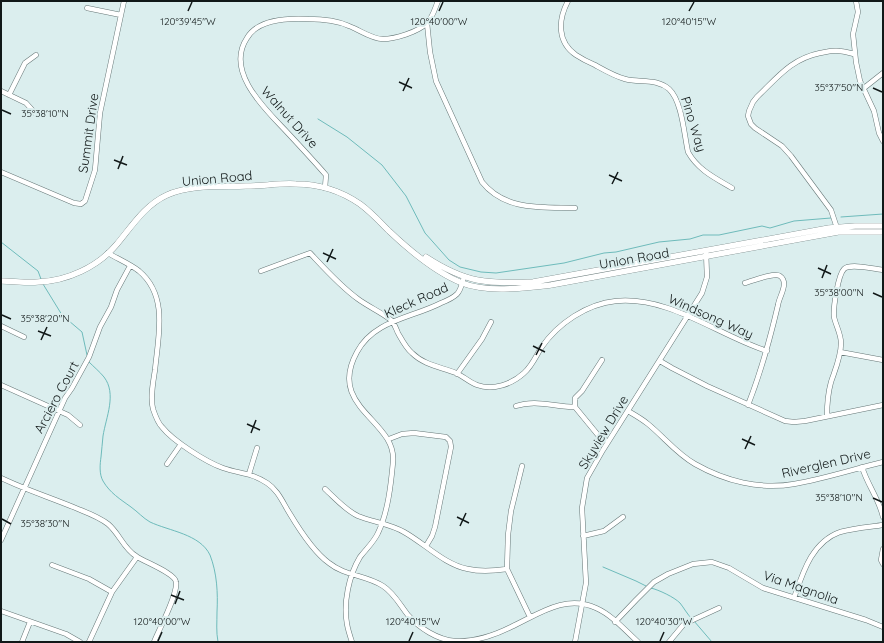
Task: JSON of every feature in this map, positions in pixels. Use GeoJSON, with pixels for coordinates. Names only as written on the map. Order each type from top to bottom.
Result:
{"type":"FeatureCollection","features":[{"type":"Feature","properties":{"kind":"main road","name":"Union Road"},"geometry":{"type":"LineString","coordinates":[[1,281],[38,282],[53,280],[84,270],[108,253],[139,216],[150,206],[167,195],[197,188],[308,184],[325,188],[350,198],[361,205],[416,255],[434,267],[476,286],[492,288],[538,286],[707,254],[754,247],[838,230],[883,226]]}},
{"type":"Feature","properties":{"kind":"main road","name":"Union Road"},"geometry":{"type":"LineString","coordinates":[[838,230],[883,232]]}},
{"type":"Feature","properties":{"kind":"street","name":"Summit Drive"},"geometry":{"type":"LineString","coordinates":[[1,172],[74,203],[81,204],[85,201],[95,170],[100,113],[124,1]]}},
{"type":"Feature","properties":{"kind":"street"},"geometry":{"type":"LineString","coordinates":[[438,1],[427,23],[430,52],[436,81],[482,182],[488,189],[507,202],[525,207],[575,208]]}},
{"type":"Feature","properties":{"kind":"street","name":"Pino Way"},"geometry":{"type":"LineString","coordinates":[[568,1],[560,28],[561,36],[569,50],[619,77],[633,81],[658,83],[669,89],[676,100],[688,152],[692,159],[703,170],[732,188]]}},
{"type":"Feature","properties":{"kind":"street"},"geometry":{"type":"LineString","coordinates":[[856,1],[858,12],[853,34],[854,54],[860,81],[874,111],[879,133],[883,141]]}},
{"type":"Feature","properties":{"kind":"street"},"geometry":{"type":"LineString","coordinates":[[87,8],[121,14]]}},
{"type":"Feature","properties":{"kind":"street","name":"Walnut Drive"},"geometry":{"type":"LineString","coordinates":[[325,188],[326,175],[260,103],[250,89],[242,70],[240,59],[242,46],[246,39],[254,30],[264,24],[283,20],[306,19],[337,22],[376,38],[383,39],[401,36],[419,29],[427,23]]}},
{"type":"Feature","properties":{"kind":"street"},"geometry":{"type":"LineString","coordinates":[[838,230],[831,210],[791,156],[782,146],[755,128],[749,120],[749,111],[757,97],[798,60],[807,56],[828,51],[838,50],[854,54]]}},
{"type":"Feature","properties":{"kind":"street"},"geometry":{"type":"LineString","coordinates":[[9,95],[25,63],[36,55]]}},
{"type":"Feature","properties":{"kind":"street"},"geometry":{"type":"LineString","coordinates":[[864,88],[883,73]]}},
{"type":"Feature","properties":{"kind":"street"},"geometry":{"type":"LineString","coordinates":[[1,91],[26,103],[35,113]]}},
{"type":"Feature","properties":{"kind":"street"},"geometry":{"type":"LineString","coordinates":[[108,253],[139,271],[149,281],[156,296],[160,314],[152,393],[153,409],[161,426],[181,444],[213,464],[225,469],[250,474],[270,485],[279,495],[298,527],[328,563],[340,571],[384,586],[393,595],[409,617],[422,628],[438,637],[454,641],[471,640],[510,628],[546,609],[561,604],[583,603],[605,613],[638,642]]}},
{"type":"Feature","properties":{"kind":"street"},"geometry":{"type":"LineString","coordinates":[[261,271],[310,253],[341,286],[392,321]]}},
{"type":"Feature","properties":{"kind":"street","name":"Skyview Drive"},"geometry":{"type":"LineString","coordinates":[[575,642],[586,583],[582,508],[587,478],[702,293],[707,277],[707,254]]}},
{"type":"Feature","properties":{"kind":"street","name":"Arciero Court"},"geometry":{"type":"LineString","coordinates":[[1,540],[59,411],[89,357],[100,327],[130,266]]}},
{"type":"Feature","properties":{"kind":"street"},"geometry":{"type":"LineString","coordinates":[[827,416],[831,384],[840,352],[840,335],[834,317],[834,309],[840,276],[842,271],[847,266],[883,270]]}},
{"type":"Feature","properties":{"kind":"street"},"geometry":{"type":"LineString","coordinates":[[745,283],[775,275],[781,277],[784,286],[778,302],[761,371],[748,405]]}},
{"type":"Feature","properties":{"kind":"street","name":"Kleck Road"},"geometry":{"type":"LineString","coordinates":[[352,642],[347,624],[346,605],[348,592],[360,557],[378,534],[382,523],[392,481],[394,458],[389,439],[358,404],[351,389],[350,382],[352,364],[360,346],[370,335],[392,321],[422,312],[451,298],[457,294],[463,280]]}},
{"type":"Feature","properties":{"kind":"street","name":"Windsong Way"},"geometry":{"type":"LineString","coordinates":[[392,321],[403,342],[411,353],[417,358],[426,363],[457,374],[478,385],[487,387],[501,386],[512,382],[524,372],[556,330],[580,313],[600,305],[615,302],[644,302],[667,307],[751,346],[767,351]]}},
{"type":"Feature","properties":{"kind":"street"},"geometry":{"type":"LineString","coordinates":[[457,374],[482,339],[491,322]]}},
{"type":"Feature","properties":{"kind":"street"},"geometry":{"type":"LineString","coordinates":[[1,326],[24,337]]}},
{"type":"Feature","properties":{"kind":"street"},"geometry":{"type":"LineString","coordinates":[[840,352],[883,360]]}},
{"type":"Feature","properties":{"kind":"street"},"geometry":{"type":"LineString","coordinates":[[602,360],[582,391],[575,398],[575,407],[598,435],[608,442]]}},
{"type":"Feature","properties":{"kind":"street"},"geometry":{"type":"LineString","coordinates":[[660,361],[679,372],[785,421],[794,422],[883,405]]}},
{"type":"Feature","properties":{"kind":"street"},"geometry":{"type":"LineString","coordinates":[[1,385],[68,415],[80,425]]}},
{"type":"Feature","properties":{"kind":"street"},"geometry":{"type":"LineString","coordinates":[[516,406],[531,402],[554,406],[575,407]]}},
{"type":"Feature","properties":{"kind":"street","name":"Riverglen Drive"},"geometry":{"type":"LineString","coordinates":[[628,411],[648,424],[669,444],[694,464],[717,475],[739,482],[767,486],[794,484],[883,462]]}},
{"type":"Feature","properties":{"kind":"street"},"geometry":{"type":"LineString","coordinates":[[389,439],[402,434],[414,433],[446,437],[450,441],[451,447],[435,527],[426,546]]}},
{"type":"Feature","properties":{"kind":"street"},"geometry":{"type":"LineString","coordinates":[[167,464],[181,444]]}},
{"type":"Feature","properties":{"kind":"street"},"geometry":{"type":"LineString","coordinates":[[250,474],[257,448]]}},
{"type":"Feature","properties":{"kind":"street"},"geometry":{"type":"LineString","coordinates":[[522,466],[511,511],[507,543],[507,569],[530,617]]}},
{"type":"Feature","properties":{"kind":"street"},"geometry":{"type":"LineString","coordinates":[[862,467],[867,482],[879,504],[883,517]]}},
{"type":"Feature","properties":{"kind":"street"},"geometry":{"type":"LineString","coordinates":[[1,478],[99,518],[109,525],[137,557],[171,574],[176,582],[175,590],[170,606],[154,642]]}},
{"type":"Feature","properties":{"kind":"street"},"geometry":{"type":"LineString","coordinates":[[325,489],[347,509],[358,516],[403,531],[456,566],[467,569],[488,571],[507,569]]}},
{"type":"Feature","properties":{"kind":"street"},"geometry":{"type":"LineString","coordinates":[[583,536],[604,531],[623,518]]}},
{"type":"Feature","properties":{"kind":"street"},"geometry":{"type":"LineString","coordinates":[[794,598],[809,561],[818,546],[825,540],[841,532],[883,525]]}},
{"type":"Feature","properties":{"kind":"street"},"geometry":{"type":"LineString","coordinates":[[883,550],[881,560],[883,564]]}},
{"type":"Feature","properties":{"kind":"street"},"geometry":{"type":"LineString","coordinates":[[89,642],[112,592],[137,557]]}},
{"type":"Feature","properties":{"kind":"street","name":"Via Magnolia"},"geometry":{"type":"LineString","coordinates":[[615,622],[654,582],[680,568],[702,562],[712,562],[729,568],[763,588],[866,620],[883,627]]}},
{"type":"Feature","properties":{"kind":"street"},"geometry":{"type":"LineString","coordinates":[[52,564],[89,579],[112,592]]}},
{"type":"Feature","properties":{"kind":"street"},"geometry":{"type":"LineString","coordinates":[[669,642],[684,624],[719,608]]}},
{"type":"Feature","properties":{"kind":"street"},"geometry":{"type":"LineString","coordinates":[[1,611],[66,634],[80,642]]}},
{"type":"Feature","properties":{"kind":"street"},"geometry":{"type":"LineString","coordinates":[[22,642],[30,622]]}},
{"type":"Feature","properties":{"kind":"waterway"},"geometry":{"type":"LineString","coordinates":[[318,119],[347,137],[382,165],[406,196],[425,233],[449,260],[460,267],[481,272],[496,273],[564,263],[659,242],[690,239],[703,235],[719,235],[762,226],[770,228],[794,221],[831,218]]}},
{"type":"Feature","properties":{"kind":"waterway"},"geometry":{"type":"LineString","coordinates":[[841,217],[883,214]]}},
{"type":"Feature","properties":{"kind":"waterway"},"geometry":{"type":"LineString","coordinates":[[1,242],[38,271],[41,279]]}},
{"type":"Feature","properties":{"kind":"waterway"},"geometry":{"type":"LineString","coordinates":[[43,284],[62,315],[82,332],[87,355]]}},
{"type":"Feature","properties":{"kind":"waterway"},"geometry":{"type":"LineString","coordinates":[[89,362],[104,377],[110,391],[110,406],[103,436],[100,463],[102,478],[112,492],[147,520],[192,538],[199,542],[210,555],[216,576],[218,642]]}},
{"type":"Feature","properties":{"kind":"waterway"},"geometry":{"type":"LineString","coordinates":[[603,567],[646,586]]}},
{"type":"Feature","properties":{"kind":"waterway"},"geometry":{"type":"LineString","coordinates":[[651,588],[666,594],[680,603],[692,619]]}},
{"type":"Feature","properties":{"kind":"waterway"},"geometry":{"type":"LineString","coordinates":[[694,621],[712,642]]}}]}
